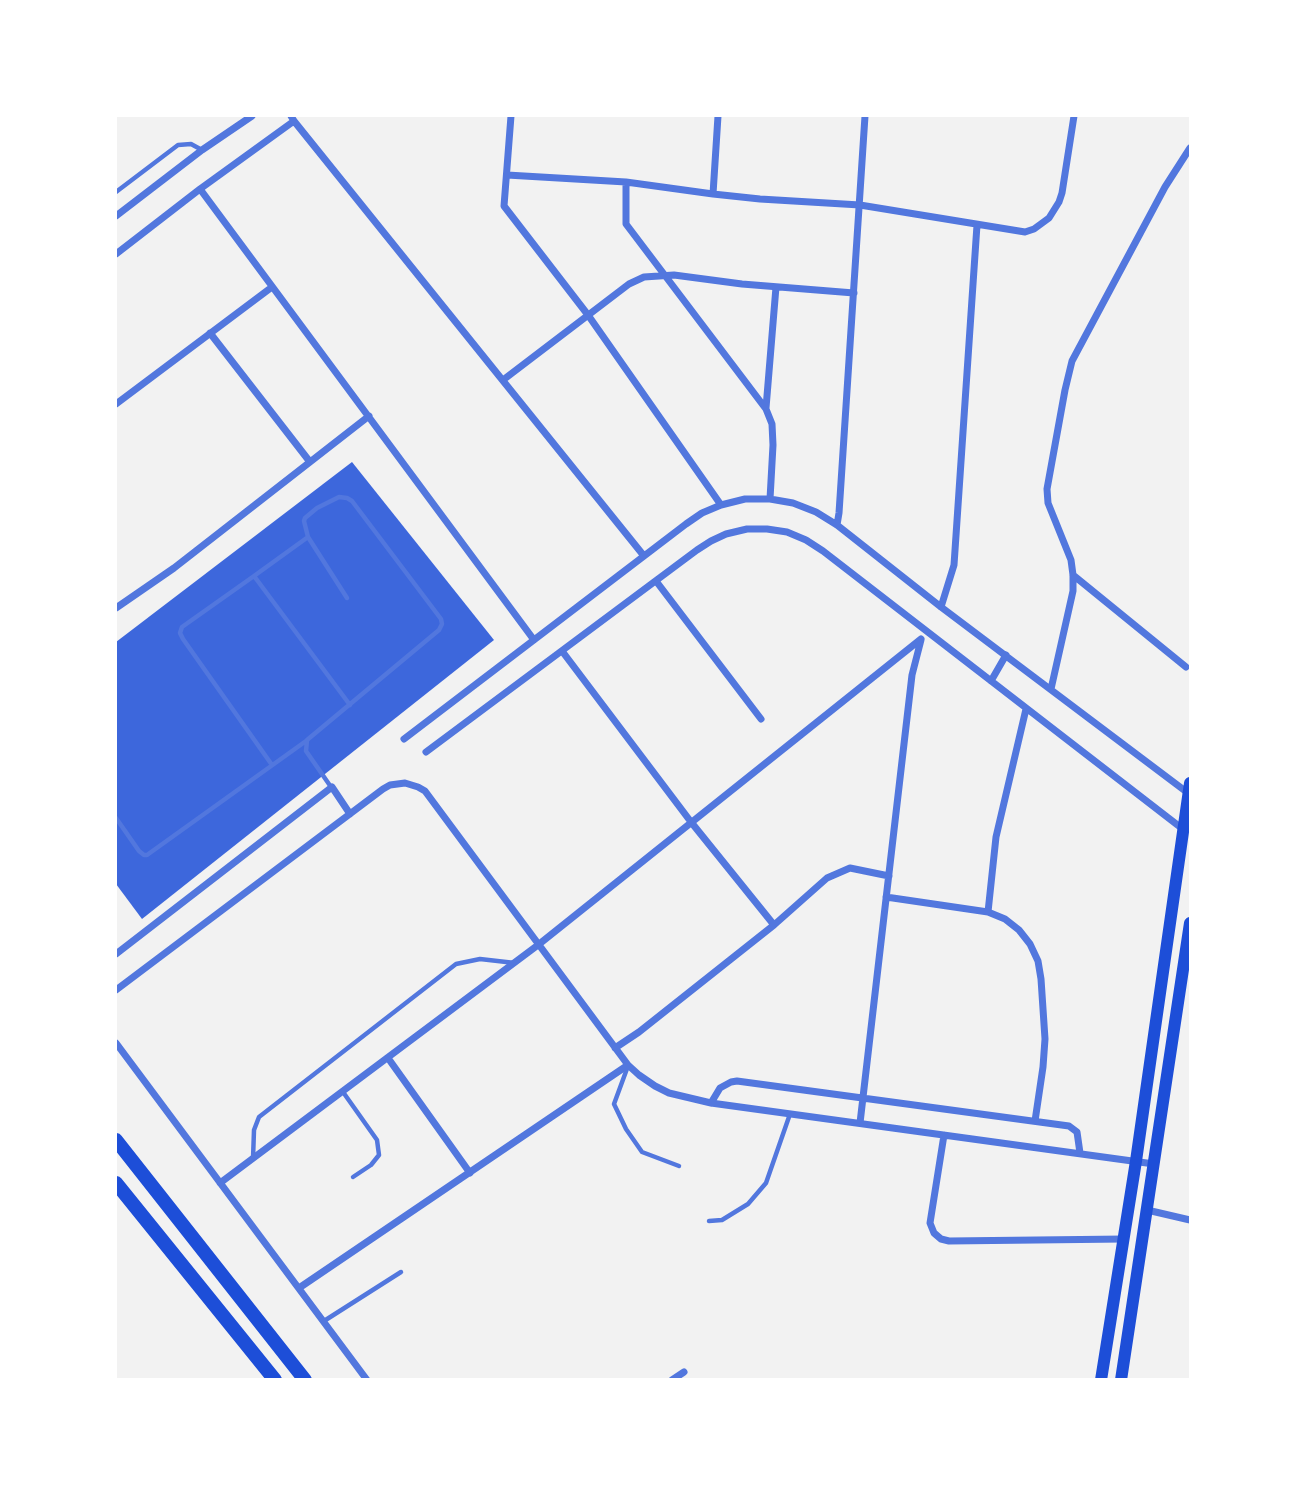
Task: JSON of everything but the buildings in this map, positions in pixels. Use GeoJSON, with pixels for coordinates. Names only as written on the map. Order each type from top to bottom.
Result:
{"type":"FeatureCollection","features":[{"type":"Feature","properties":{"kind":"main road"},"geometry":{"type":"LineString","coordinates":[[1101,1380],[1190,788]]}},
{"type":"Feature","properties":{"kind":"main road"},"geometry":{"type":"LineString","coordinates":[[1121,1380],[1191,923]]}},
{"type":"Feature","properties":{"kind":"main road"},"geometry":{"type":"LineString","coordinates":[[116,1140],[305,1380]]}},
{"type":"Feature","properties":{"kind":"main road"},"geometry":{"type":"LineString","coordinates":[[117,1188],[177,1257],[275,1380]]}},
{"type":"Feature","properties":{"kind":"main road"},"geometry":{"type":"LineString","coordinates":[[177,1257],[196,1242]]}},
{"type":"Feature","properties":{"kind":"street"},"geometry":{"type":"LineString","coordinates":[[116,216],[202,150],[252,116]]}},
{"type":"Feature","properties":{"kind":"street"},"geometry":{"type":"LineString","coordinates":[[512,116],[504,206],[588,315],[721,505]]}},
{"type":"Feature","properties":{"kind":"street"},"geometry":{"type":"LineString","coordinates":[[713,194],[718,116]]}},
{"type":"Feature","properties":{"kind":"street"},"geometry":{"type":"LineString","coordinates":[[837,525],[866,116]]}},
{"type":"Feature","properties":{"kind":"street"},"geometry":{"type":"LineString","coordinates":[[507,174],[626,182],[760,200],[860,205],[1026,232],[1049,218],[1059,202],[1074,116]]}},
{"type":"Feature","properties":{"kind":"street"},"geometry":{"type":"LineString","coordinates":[[116,254],[292,118],[645,556]]}},
{"type":"Feature","properties":{"kind":"street"},"geometry":{"type":"LineString","coordinates":[[1051,689],[1073,591],[1073,575],[1048,503],[1047,489],[1072,361],[1165,187],[1191,148]]}},
{"type":"Feature","properties":{"kind":"street"},"geometry":{"type":"LineString","coordinates":[[626,182],[626,224],[766,409],[772,424],[773,445],[770,499]]}},
{"type":"Feature","properties":{"kind":"street"},"geometry":{"type":"LineString","coordinates":[[200,189],[534,640]]}},
{"type":"Feature","properties":{"kind":"street"},"geometry":{"type":"LineString","coordinates":[[941,607],[954,565],[977,225]]}},
{"type":"Feature","properties":{"kind":"street"},"geometry":{"type":"LineString","coordinates":[[503,380],[629,284],[644,277],[674,275],[742,284],[854,293]]}},
{"type":"Feature","properties":{"kind":"street"},"geometry":{"type":"LineString","coordinates":[[116,404],[272,287]]}},
{"type":"Feature","properties":{"kind":"street"},"geometry":{"type":"LineString","coordinates":[[766,409],[776,287]]}},
{"type":"Feature","properties":{"kind":"street"},"geometry":{"type":"LineString","coordinates":[[211,333],[310,462]]}},
{"type":"Feature","properties":{"kind":"street"},"geometry":{"type":"LineString","coordinates":[[116,608],[174,568],[369,416]]}},
{"type":"Feature","properties":{"kind":"street"},"geometry":{"type":"LineString","coordinates":[[404,740],[702,513],[745,499],[770,499],[793,503],[816,512],[837,525],[1051,689],[1190,788]]}},
{"type":"Feature","properties":{"kind":"street"},"geometry":{"type":"LineString","coordinates":[[426,752],[697,550],[726,534],[747,529],[768,529],[787,532],[823,551],[1184,830]]}},
{"type":"Feature","properties":{"kind":"street"},"geometry":{"type":"LineString","coordinates":[[1073,575],[1186,667]]}},
{"type":"Feature","properties":{"kind":"street"},"geometry":{"type":"LineString","coordinates":[[656,581],[761,719]]}},
{"type":"Feature","properties":{"kind":"street"},"geometry":{"type":"LineString","coordinates":[[860,1124],[912,675],[924,630]]}},
{"type":"Feature","properties":{"kind":"street"},"geometry":{"type":"LineString","coordinates":[[220,1183],[516,963],[921,639]]}},
{"type":"Feature","properties":{"kind":"street"},"geometry":{"type":"LineString","coordinates":[[562,651],[691,822],[774,925]]}},
{"type":"Feature","properties":{"kind":"street"},"geometry":{"type":"LineString","coordinates":[[991,681],[1006,655]]}},
{"type":"Feature","properties":{"kind":"street"},"geometry":{"type":"LineString","coordinates":[[988,912],[996,837],[1027,709]]}},
{"type":"Feature","properties":{"kind":"street"},"geometry":{"type":"LineString","coordinates":[[116,990],[383,789],[405,783],[425,791],[628,1065],[669,1093],[711,1103],[1154,1164]]}},
{"type":"Feature","properties":{"kind":"street"},"geometry":{"type":"LineString","coordinates":[[116,954],[332,787],[350,814]]}},
{"type":"Feature","properties":{"kind":"street"},"geometry":{"type":"LineString","coordinates":[[615,1048],[774,925],[827,878],[850,868],[889,876]]}},
{"type":"Feature","properties":{"kind":"street"},"geometry":{"type":"LineString","coordinates":[[886,897],[988,912],[1005,919],[1019,930],[1030,944],[1038,961],[1041,979],[1045,1039],[1035,1121]]}},
{"type":"Feature","properties":{"kind":"street"},"geometry":{"type":"LineString","coordinates":[[116,1043],[368,1380]]}},
{"type":"Feature","properties":{"kind":"street"},"geometry":{"type":"LineString","coordinates":[[388,1058],[470,1173]]}},
{"type":"Feature","properties":{"kind":"street"},"geometry":{"type":"LineString","coordinates":[[299,1289],[628,1065]]}},
{"type":"Feature","properties":{"kind":"street"},"geometry":{"type":"LineString","coordinates":[[711,1103],[720,1088],[737,1081],[1035,1121],[1075,1129],[1079,1135],[1080,1153]]}},
{"type":"Feature","properties":{"kind":"street"},"geometry":{"type":"LineString","coordinates":[[944,1135],[930,1223],[934,1233],[941,1239],[1124,1239]]}},
{"type":"Feature","properties":{"kind":"street"},"geometry":{"type":"LineString","coordinates":[[1147,1210],[1191,1220]]}},
{"type":"Feature","properties":{"kind":"street"},"geometry":{"type":"LineString","coordinates":[[672,1380],[684,1372]]}},
{"type":"Feature","properties":{"kind":"lane"},"geometry":{"type":"LineString","coordinates":[[116,192],[178,145],[191,144],[202,150]]}},
{"type":"Feature","properties":{"kind":"lane"},"geometry":{"type":"LineString","coordinates":[[116,818],[139,851],[147,855],[307,740],[439,631],[441,619],[352,501],[339,497],[317,508],[304,521],[308,537],[347,598]]}},
{"type":"Feature","properties":{"kind":"lane"},"geometry":{"type":"LineString","coordinates":[[272,765],[180,633],[182,627],[308,537]]}},
{"type":"Feature","properties":{"kind":"lane"},"geometry":{"type":"LineString","coordinates":[[254,576],[350,705]]}},
{"type":"Feature","properties":{"kind":"lane"},"geometry":{"type":"LineString","coordinates":[[307,740],[306,751],[332,787]]}},
{"type":"Feature","properties":{"kind":"lane"},"geometry":{"type":"LineString","coordinates":[[253,1159],[254,1130],[259,1117],[456,964],[480,959],[516,963]]}},
{"type":"Feature","properties":{"kind":"lane"},"geometry":{"type":"LineString","coordinates":[[628,1065],[614,1104],[626,1129],[642,1152],[678,1167]]}},
{"type":"Feature","properties":{"kind":"lane"},"geometry":{"type":"LineString","coordinates":[[343,1091],[377,1140],[379,1154],[371,1165],[353,1177]]}},
{"type":"Feature","properties":{"kind":"lane"},"geometry":{"type":"LineString","coordinates":[[709,1221],[722,1220],[748,1204],[766,1182],[790,1114]]}},
{"type":"Feature","properties":{"kind":"lane"},"geometry":{"type":"LineString","coordinates":[[324,1321],[401,1272]]}}]}
